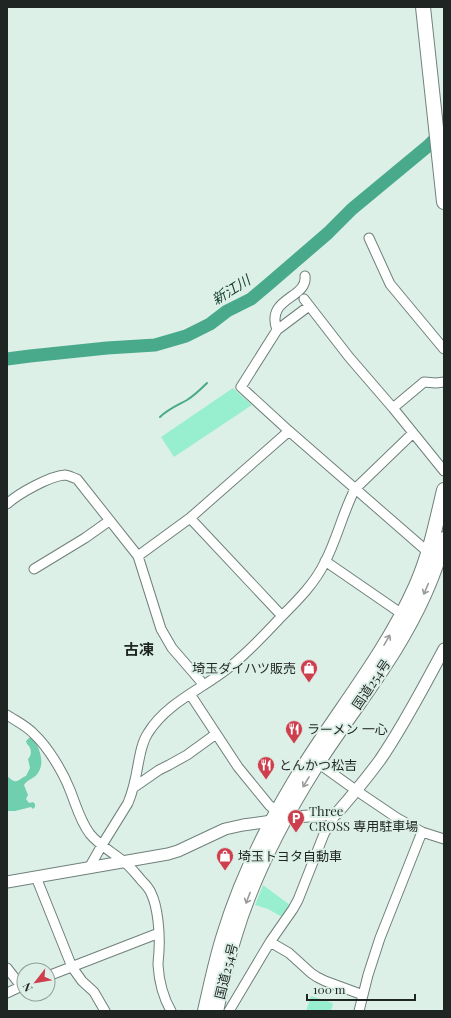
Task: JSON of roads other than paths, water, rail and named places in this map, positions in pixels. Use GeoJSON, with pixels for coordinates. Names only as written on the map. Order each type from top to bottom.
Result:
{"type":"FeatureCollection","features":[{"type":"Feature","properties":{"kind":"highway"},"geometry":{"type":"LineString","coordinates":[[423,7],[437,93],[444,115]]}},
{"type":"Feature","properties":{"kind":"highway"},"geometry":{"type":"LineString","coordinates":[[433,7],[440,162],[444,202]]}},
{"type":"Feature","properties":{"kind":"highway"},"geometry":{"type":"LineString","coordinates":[[439,549],[435,530],[444,490]]}},
{"type":"Feature","properties":{"kind":"highway","name":"国道254号"},"geometry":{"type":"LineString","coordinates":[[216,1011],[223,977],[241,915],[260,870],[278,817],[304,766],[367,673],[402,614],[416,586],[439,549]]}},
{"type":"Feature","properties":{"kind":"highway","name":"国道254号"},"geometry":{"type":"LineString","coordinates":[[205,1011],[213,973],[229,921],[240,891],[262,842],[278,817],[318,763],[395,649],[414,615],[426,589],[439,549]]}},
{"type":"Feature","properties":{"kind":"street"},"geometry":{"type":"LineString","coordinates":[[369,238],[390,284],[444,349]]}},
{"type":"Feature","properties":{"kind":"street"},"geometry":{"type":"LineString","coordinates":[[277,330],[274,322],[274,315],[278,308],[304,284],[305,276]]}},
{"type":"Feature","properties":{"kind":"street"},"geometry":{"type":"LineString","coordinates":[[439,549],[355,489],[241,387],[277,330],[306,302],[349,357],[444,471]]}},
{"type":"Feature","properties":{"kind":"street"},"geometry":{"type":"LineString","coordinates":[[392,408],[424,382],[444,382]]}},
{"type":"Feature","properties":{"kind":"street"},"geometry":{"type":"LineString","coordinates":[[138,556],[190,518],[289,431]]}},
{"type":"Feature","properties":{"kind":"street"},"geometry":{"type":"LineString","coordinates":[[89,868],[102,844],[128,803],[133,788],[141,748],[146,735],[153,725],[190,694],[238,661],[259,641],[308,588],[317,576],[325,561],[355,489],[413,433]]}},
{"type":"Feature","properties":{"kind":"street"},"geometry":{"type":"LineString","coordinates":[[7,504],[40,483],[56,477],[67,475],[77,479],[138,556],[161,629],[172,648],[204,685]]}},
{"type":"Feature","properties":{"kind":"street"},"geometry":{"type":"LineString","coordinates":[[190,518],[282,616]]}},
{"type":"Feature","properties":{"kind":"street"},"geometry":{"type":"LineString","coordinates":[[34,569],[85,538],[109,520]]}},
{"type":"Feature","properties":{"kind":"street"},"geometry":{"type":"LineString","coordinates":[[325,561],[402,614]]}},
{"type":"Feature","properties":{"kind":"street"},"geometry":{"type":"LineString","coordinates":[[228,1011],[270,942],[298,900],[324,834],[336,814],[357,791],[401,728],[444,649]]}},
{"type":"Feature","properties":{"kind":"street"},"geometry":{"type":"LineString","coordinates":[[190,694],[238,767],[278,817]]}},
{"type":"Feature","properties":{"kind":"street"},"geometry":{"type":"LineString","coordinates":[[7,715],[35,734],[54,759],[64,776],[82,822],[91,835],[125,862],[151,892],[159,933],[159,976],[162,991],[171,1011]]}},
{"type":"Feature","properties":{"kind":"street"},"geometry":{"type":"LineString","coordinates":[[133,788],[216,734]]}},
{"type":"Feature","properties":{"kind":"street"},"geometry":{"type":"LineString","coordinates":[[318,763],[397,818],[422,832],[444,839]]}},
{"type":"Feature","properties":{"kind":"street"},"geometry":{"type":"LineString","coordinates":[[7,882],[158,857],[173,853],[225,829],[278,817],[336,814]]}},
{"type":"Feature","properties":{"kind":"street"},"geometry":{"type":"LineString","coordinates":[[359,1011],[368,975],[380,938],[422,832]]}},
{"type":"Feature","properties":{"kind":"street"},"geometry":{"type":"LineString","coordinates":[[36,877],[72,967],[82,981],[94,992],[105,1011]]}},
{"type":"Feature","properties":{"kind":"street"},"geometry":{"type":"LineString","coordinates":[[56,973],[159,933]]}},
{"type":"Feature","properties":{"kind":"street"},"geometry":{"type":"LineString","coordinates":[[270,942],[289,953],[317,977],[363,995]]}},
{"type":"Feature","properties":{"kind":"street"},"geometry":{"type":"LineString","coordinates":[[7,968],[16,978]]}},
{"type":"Feature","properties":{"kind":"street"},"geometry":{"type":"LineString","coordinates":[[7,993],[16,988]]}},
{"type":"Feature","properties":{"kind":"waterway","name":"新江川"},"geometry":{"type":"LineString","coordinates":[[7,359],[107,348],[155,345],[186,336],[210,324],[227,311],[251,299],[328,233],[352,209],[428,146],[444,130]]}},
{"type":"Feature","properties":{"kind":"waterway"},"geometry":{"type":"LineString","coordinates":[[160,417],[170,409],[190,398],[207,383]]}},
{"type":"Feature","properties":{"kind":"place","name":"埼玉ダイハツ販売"},"geometry":{"type":"Point","coordinates":[309,683]}},
{"type":"Feature","properties":{"kind":"place","name":"ラーメン 一心"},"geometry":{"type":"Point","coordinates":[294,744]}},
{"type":"Feature","properties":{"kind":"place","name":"とんかつ松吉"},"geometry":{"type":"Point","coordinates":[266,780]}},
{"type":"Feature","properties":{"kind":"place","name":"Three CROSS 専用駐車場"},"geometry":{"type":"Point","coordinates":[296,833]}},
{"type":"Feature","properties":{"kind":"place","name":"埼玉トヨタ自動車"},"geometry":{"type":"Point","coordinates":[225,871]}},
{"type":"Feature","properties":{"kind":"district","name":"古凍"},"geometry":{"type":"Point","coordinates":[139,650]}}]}
